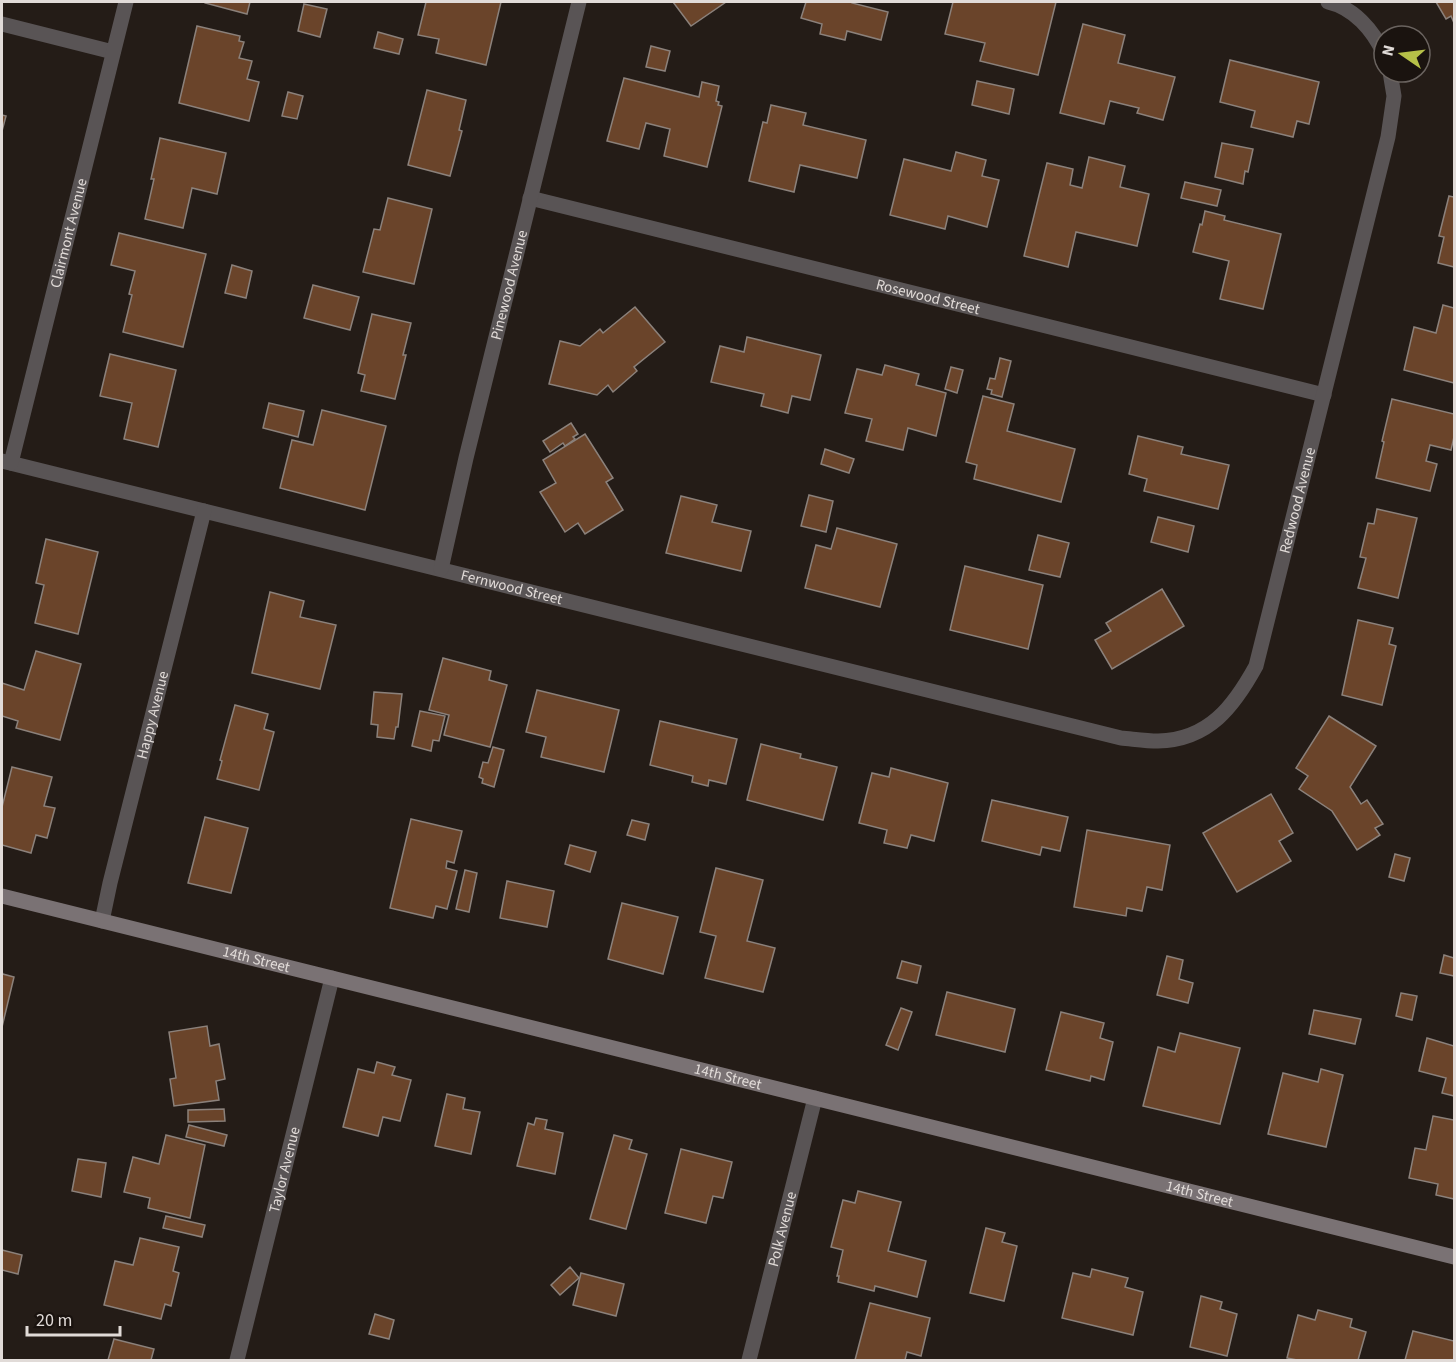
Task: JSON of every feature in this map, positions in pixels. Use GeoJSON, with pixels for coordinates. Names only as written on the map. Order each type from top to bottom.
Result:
{"type":"FeatureCollection","features":[{"type":"Feature","properties":{"kind":"street","name":"Clairmont Avenue"},"geometry":{"type":"LineString","coordinates":[[6,462],[126,2]]}},
{"type":"Feature","properties":{"kind":"street","name":"Pinewood Avenue"},"geometry":{"type":"LineString","coordinates":[[441,569],[466,458],[579,2]]}},
{"type":"Feature","properties":{"kind":"street"},"geometry":{"type":"LineString","coordinates":[[1328,2],[1336,4],[1360,19],[1372,33]]}},
{"type":"Feature","properties":{"kind":"street"},"geometry":{"type":"LineString","coordinates":[[2,24],[113,52]]}},
{"type":"Feature","properties":{"kind":"street","name":"Redwood Avenue"},"geometry":{"type":"LineString","coordinates":[[1022,714],[1120,738],[1160,741],[1194,735],[1212,724],[1241,693],[1256,666],[1388,137],[1394,96],[1392,84]]}},
{"type":"Feature","properties":{"kind":"street","name":"Rosewood Street"},"geometry":{"type":"LineString","coordinates":[[530,198],[1324,395]]}},
{"type":"Feature","properties":{"kind":"street","name":"Fernwood Street"},"geometry":{"type":"LineString","coordinates":[[6,462],[1022,714]]}},
{"type":"Feature","properties":{"kind":"street","name":"Happy Avenue"},"geometry":{"type":"LineString","coordinates":[[102,921],[204,511]]}},
{"type":"Feature","properties":{"kind":"street","name":"14th Street"},"geometry":{"type":"LineString","coordinates":[[2,896],[1455,1257]]}},
{"type":"Feature","properties":{"kind":"street","name":"Taylor Avenue"},"geometry":{"type":"LineString","coordinates":[[237,1360],[332,978]]}},
{"type":"Feature","properties":{"kind":"street","name":"Polk Avenue"},"geometry":{"type":"LineString","coordinates":[[749,1360],[815,1098]]}},
{"type":"Feature","properties":{"kind":"building"},"geometry":{"type":"Polygon","coordinates":[[[205,2],[250,2],[247,14],[205,2]]]}},
{"type":"Feature","properties":{"kind":"building"},"geometry":{"type":"Polygon","coordinates":[[[426,2],[501,2],[486,65],[436,53],[439,39],[418,35],[426,2]]]}},
{"type":"Feature","properties":{"kind":"building"},"geometry":{"type":"Polygon","coordinates":[[[673,2],[726,2],[691,26],[673,2]]]}},
{"type":"Feature","properties":{"kind":"building"},"geometry":{"type":"Polygon","coordinates":[[[806,2],[852,2],[888,12],[881,40],[847,31],[845,40],[820,34],[822,24],[801,18],[806,2]]]}},
{"type":"Feature","properties":{"kind":"building"},"geometry":{"type":"Polygon","coordinates":[[[953,2],[1056,2],[1038,75],[980,61],[985,43],[945,34],[953,2]]]}},
{"type":"Feature","properties":{"kind":"building"},"geometry":{"type":"Polygon","coordinates":[[[1436,2],[1454,2],[1454,23],[1451,16],[1446,19],[1436,2]]]}},
{"type":"Feature","properties":{"kind":"building"},"geometry":{"type":"Polygon","coordinates":[[[304,4],[327,9],[320,37],[298,31],[304,4]]]}},
{"type":"Feature","properties":{"kind":"building"},"geometry":{"type":"Polygon","coordinates":[[[1083,24],[1125,35],[1118,63],[1175,77],[1163,120],[1137,113],[1139,108],[1110,101],[1104,124],[1060,113],[1083,24]]]}},
{"type":"Feature","properties":{"kind":"building"},"geometry":{"type":"Polygon","coordinates":[[[197,26],[240,36],[239,41],[244,42],[239,58],[252,61],[247,79],[259,82],[249,121],[179,103],[197,26]]]}},
{"type":"Feature","properties":{"kind":"building"},"geometry":{"type":"Polygon","coordinates":[[[378,32],[403,39],[399,54],[374,48],[378,32]]]}},
{"type":"Feature","properties":{"kind":"building"},"geometry":{"type":"Polygon","coordinates":[[[651,46],[670,51],[665,71],[646,67],[651,46]]]}},
{"type":"Feature","properties":{"kind":"building"},"geometry":{"type":"Polygon","coordinates":[[[1230,60],[1319,82],[1309,124],[1297,121],[1293,137],[1251,127],[1255,111],[1220,102],[1230,60]]]}},
{"type":"Feature","properties":{"kind":"building"},"geometry":{"type":"Polygon","coordinates":[[[624,78],[699,97],[702,82],[719,86],[716,101],[722,106],[707,167],[664,156],[670,129],[646,123],[639,149],[607,141],[624,78]]]}},
{"type":"Feature","properties":{"kind":"building"},"geometry":{"type":"Polygon","coordinates":[[[977,81],[1014,89],[1009,114],[972,105],[977,81]]]}},
{"type":"Feature","properties":{"kind":"building"},"geometry":{"type":"Polygon","coordinates":[[[427,90],[466,100],[459,130],[462,131],[450,176],[408,165],[427,90]]]}},
{"type":"Feature","properties":{"kind":"building"},"geometry":{"type":"Polygon","coordinates":[[[288,92],[303,96],[297,119],[282,116],[288,92]]]}},
{"type":"Feature","properties":{"kind":"building"},"geometry":{"type":"Polygon","coordinates":[[[771,105],[806,113],[803,125],[866,140],[857,178],[800,165],[794,192],[749,181],[763,122],[767,123],[771,105]]]}},
{"type":"Feature","properties":{"kind":"building"},"geometry":{"type":"Polygon","coordinates":[[[2,115],[6,116],[2,131],[2,115]]]}},
{"type":"Feature","properties":{"kind":"building"},"geometry":{"type":"Polygon","coordinates":[[[160,138],[226,153],[217,194],[192,188],[183,228],[145,219],[160,138]]]}},
{"type":"Feature","properties":{"kind":"building"},"geometry":{"type":"Polygon","coordinates":[[[1222,143],[1253,149],[1243,184],[1215,177],[1222,143]]]}},
{"type":"Feature","properties":{"kind":"building"},"geometry":{"type":"Polygon","coordinates":[[[956,152],[986,160],[982,176],[999,180],[987,227],[948,216],[945,229],[890,215],[904,159],[951,171],[956,152]]]}},
{"type":"Feature","properties":{"kind":"building"},"geometry":{"type":"Polygon","coordinates":[[[1089,157],[1125,166],[1120,187],[1149,194],[1137,246],[1076,232],[1068,267],[1024,256],[1047,163],[1073,169],[1070,185],[1082,188],[1089,157]]]}},
{"type":"Feature","properties":{"kind":"building"},"geometry":{"type":"Polygon","coordinates":[[[1185,182],[1221,190],[1217,206],[1181,198],[1185,182]]]}},
{"type":"Feature","properties":{"kind":"building"},"geometry":{"type":"Polygon","coordinates":[[[1449,196],[1454,197],[1454,267],[1438,263],[1444,237],[1439,236],[1449,196]]]}},
{"type":"Feature","properties":{"kind":"building"},"geometry":{"type":"Polygon","coordinates":[[[388,198],[432,209],[414,284],[363,272],[374,229],[380,230],[388,198]]]}},
{"type":"Feature","properties":{"kind":"building"},"geometry":{"type":"Polygon","coordinates":[[[1205,211],[1225,216],[1224,220],[1281,234],[1263,309],[1220,299],[1229,261],[1193,252],[1205,211]]]}},
{"type":"Feature","properties":{"kind":"building"},"geometry":{"type":"Polygon","coordinates":[[[119,233],[206,254],[183,347],[123,332],[135,271],[111,265],[119,233]]]}},
{"type":"Feature","properties":{"kind":"building"},"geometry":{"type":"Polygon","coordinates":[[[232,265],[252,271],[246,298],[225,293],[232,265]]]}},
{"type":"Feature","properties":{"kind":"building"},"geometry":{"type":"Polygon","coordinates":[[[313,285],[359,297],[350,330],[304,318],[313,285]]]}},
{"type":"Feature","properties":{"kind":"building"},"geometry":{"type":"Polygon","coordinates":[[[1443,305],[1454,308],[1454,383],[1404,370],[1414,327],[1436,333],[1443,305]]]}},
{"type":"Feature","properties":{"kind":"building"},"geometry":{"type":"Polygon","coordinates":[[[635,307],[665,342],[634,367],[637,371],[613,392],[608,385],[597,395],[549,384],[560,341],[580,346],[600,329],[603,333],[635,307]]]}},
{"type":"Feature","properties":{"kind":"building"},"geometry":{"type":"Polygon","coordinates":[[[372,314],[411,323],[395,399],[361,391],[365,375],[358,373],[372,314]]]}},
{"type":"Feature","properties":{"kind":"building"},"geometry":{"type":"Polygon","coordinates":[[[747,337],[821,355],[810,400],[792,396],[788,413],[761,406],[764,394],[711,382],[720,346],[744,352],[747,337]]]}},
{"type":"Feature","properties":{"kind":"building"},"geometry":{"type":"Polygon","coordinates":[[[110,354],[176,370],[158,447],[124,439],[132,403],[100,396],[110,354]]]}},
{"type":"Feature","properties":{"kind":"building"},"geometry":{"type":"Polygon","coordinates":[[[1000,358],[1011,361],[1002,397],[991,394],[992,390],[987,389],[990,378],[995,379],[1000,358]]]}},
{"type":"Feature","properties":{"kind":"building"},"geometry":{"type":"Polygon","coordinates":[[[885,365],[919,374],[916,385],[946,393],[936,436],[908,428],[903,450],[866,441],[872,419],[845,413],[857,369],[882,375],[885,365]]]}},
{"type":"Feature","properties":{"kind":"building"},"geometry":{"type":"Polygon","coordinates":[[[951,367],[963,370],[957,393],[945,389],[951,367]]]}},
{"type":"Feature","properties":{"kind":"building"},"geometry":{"type":"Polygon","coordinates":[[[983,396],[1014,404],[1007,431],[1075,449],[1061,502],[974,479],[977,465],[966,462],[983,396]]]}},
{"type":"Feature","properties":{"kind":"building"},"geometry":{"type":"Polygon","coordinates":[[[1392,399],[1454,414],[1454,437],[1451,450],[1430,445],[1426,461],[1437,464],[1430,491],[1376,478],[1392,399]]]}},
{"type":"Feature","properties":{"kind":"building"},"geometry":{"type":"Polygon","coordinates":[[[269,403],[304,411],[298,437],[263,428],[269,403]]]}},
{"type":"Feature","properties":{"kind":"building"},"geometry":{"type":"Polygon","coordinates":[[[322,410],[386,426],[365,510],[280,488],[292,440],[313,445],[322,410]]]}},
{"type":"Feature","properties":{"kind":"building"},"geometry":{"type":"Polygon","coordinates":[[[571,423],[578,434],[573,437],[575,439],[565,446],[563,443],[550,452],[543,441],[571,423]]]}},
{"type":"Feature","properties":{"kind":"building"},"geometry":{"type":"Polygon","coordinates":[[[585,434],[613,478],[606,482],[623,510],[585,534],[578,523],[565,532],[540,492],[556,483],[543,460],[585,434]]]}},
{"type":"Feature","properties":{"kind":"building"},"geometry":{"type":"Polygon","coordinates":[[[1138,436],[1183,447],[1181,454],[1229,465],[1218,509],[1144,491],[1147,479],[1129,474],[1138,436]]]}},
{"type":"Feature","properties":{"kind":"building"},"geometry":{"type":"Polygon","coordinates":[[[825,449],[854,459],[849,473],[821,464],[825,449]]]}},
{"type":"Feature","properties":{"kind":"building"},"geometry":{"type":"Polygon","coordinates":[[[809,495],[833,501],[826,532],[801,526],[809,495]]]}},
{"type":"Feature","properties":{"kind":"building"},"geometry":{"type":"Polygon","coordinates":[[[681,496],[717,505],[712,522],[751,531],[741,571],[666,553],[681,496]]]}},
{"type":"Feature","properties":{"kind":"building"},"geometry":{"type":"Polygon","coordinates":[[[1377,509],[1417,518],[1398,598],[1358,588],[1366,558],[1360,557],[1368,523],[1374,524],[1377,509]]]}},
{"type":"Feature","properties":{"kind":"building"},"geometry":{"type":"Polygon","coordinates":[[[1158,517],[1194,526],[1188,552],[1151,542],[1158,517]]]}},
{"type":"Feature","properties":{"kind":"building"},"geometry":{"type":"Polygon","coordinates":[[[837,528],[897,544],[880,607],[805,588],[816,545],[831,549],[837,528]]]}},
{"type":"Feature","properties":{"kind":"building"},"geometry":{"type":"Polygon","coordinates":[[[1038,535],[1069,543],[1060,577],[1029,570],[1038,535]]]}},
{"type":"Feature","properties":{"kind":"building"},"geometry":{"type":"Polygon","coordinates":[[[46,539],[98,552],[78,634],[35,623],[44,585],[36,583],[46,539]]]}},
{"type":"Feature","properties":{"kind":"building"},"geometry":{"type":"Polygon","coordinates":[[[965,566],[1043,585],[1028,649],[950,630],[965,566]]]}},
{"type":"Feature","properties":{"kind":"building"},"geometry":{"type":"Polygon","coordinates":[[[1162,589],[1184,626],[1112,669],[1095,640],[1111,631],[1106,623],[1162,589]]]}},
{"type":"Feature","properties":{"kind":"building"},"geometry":{"type":"Polygon","coordinates":[[[270,592],[304,601],[300,617],[336,625],[320,689],[252,673],[270,592]]]}},
{"type":"Feature","properties":{"kind":"building"},"geometry":{"type":"Polygon","coordinates":[[[1358,620],[1393,628],[1389,644],[1396,646],[1382,705],[1342,695],[1358,620]]]}},
{"type":"Feature","properties":{"kind":"building"},"geometry":{"type":"Polygon","coordinates":[[[36,651],[81,664],[60,740],[16,728],[18,721],[2,716],[2,683],[24,690],[36,651]]]}},
{"type":"Feature","properties":{"kind":"building"},"geometry":{"type":"Polygon","coordinates":[[[443,658],[491,671],[489,680],[507,685],[490,747],[444,735],[449,715],[429,710],[443,658]]]}},
{"type":"Feature","properties":{"kind":"building"},"geometry":{"type":"Polygon","coordinates":[[[537,690],[619,710],[604,772],[541,757],[546,737],[526,732],[537,690]]]}},
{"type":"Feature","properties":{"kind":"building"},"geometry":{"type":"Polygon","coordinates":[[[374,692],[402,694],[398,727],[396,727],[394,739],[377,737],[378,725],[371,724],[374,692]]]}},
{"type":"Feature","properties":{"kind":"building"},"geometry":{"type":"Polygon","coordinates":[[[235,705],[268,714],[264,729],[274,732],[259,790],[217,779],[235,705]]]}},
{"type":"Feature","properties":{"kind":"building"},"geometry":{"type":"Polygon","coordinates":[[[420,711],[445,716],[439,741],[433,740],[431,751],[412,746],[420,711]]]}},
{"type":"Feature","properties":{"kind":"building"},"geometry":{"type":"Polygon","coordinates":[[[1329,716],[1376,746],[1350,787],[1361,804],[1367,800],[1383,824],[1375,828],[1380,835],[1357,850],[1332,811],[1299,789],[1308,776],[1296,768],[1329,716]]]}},
{"type":"Feature","properties":{"kind":"building"},"geometry":{"type":"Polygon","coordinates":[[[660,721],[737,739],[726,784],[709,780],[708,786],[692,782],[693,776],[650,765],[660,721]]]}},
{"type":"Feature","properties":{"kind":"building"},"geometry":{"type":"Polygon","coordinates":[[[761,744],[801,754],[800,758],[837,767],[823,820],[747,800],[761,744]]]}},
{"type":"Feature","properties":{"kind":"building"},"geometry":{"type":"Polygon","coordinates":[[[493,747],[504,750],[494,787],[482,783],[483,779],[479,777],[483,762],[488,763],[493,747]]]}},
{"type":"Feature","properties":{"kind":"building"},"geometry":{"type":"Polygon","coordinates":[[[12,767],[52,777],[44,806],[55,808],[47,838],[36,835],[31,853],[2,845],[2,807],[12,767]]]}},
{"type":"Feature","properties":{"kind":"building"},"geometry":{"type":"Polygon","coordinates":[[[891,768],[948,783],[934,841],[911,835],[907,848],[884,843],[887,830],[859,823],[872,773],[889,777],[891,768]]]}},
{"type":"Feature","properties":{"kind":"building"},"geometry":{"type":"Polygon","coordinates":[[[1271,794],[1293,833],[1279,841],[1291,861],[1237,892],[1203,833],[1271,794]]]}},
{"type":"Feature","properties":{"kind":"building"},"geometry":{"type":"Polygon","coordinates":[[[992,800],[1068,817],[1060,851],[1042,847],[1040,855],[982,841],[992,800]]]}},
{"type":"Feature","properties":{"kind":"building"},"geometry":{"type":"Polygon","coordinates":[[[205,817],[248,828],[231,893],[188,883],[205,817]]]}},
{"type":"Feature","properties":{"kind":"building"},"geometry":{"type":"Polygon","coordinates":[[[411,819],[462,831],[454,863],[447,861],[446,868],[457,871],[447,909],[436,906],[433,918],[390,908],[411,819]]]}},
{"type":"Feature","properties":{"kind":"building"},"geometry":{"type":"Polygon","coordinates":[[[632,820],[649,824],[645,840],[627,835],[632,820]]]}},
{"type":"Feature","properties":{"kind":"building"},"geometry":{"type":"Polygon","coordinates":[[[1087,830],[1170,845],[1162,890],[1147,887],[1142,911],[1127,908],[1126,916],[1074,907],[1087,830]]]}},
{"type":"Feature","properties":{"kind":"building"},"geometry":{"type":"Polygon","coordinates":[[[570,845],[596,852],[590,872],[565,864],[570,845]]]}},
{"type":"Feature","properties":{"kind":"building"},"geometry":{"type":"Polygon","coordinates":[[[1395,854],[1410,858],[1404,881],[1389,877],[1395,854]]]}},
{"type":"Feature","properties":{"kind":"building"},"geometry":{"type":"Polygon","coordinates":[[[716,868],[763,880],[747,941],[775,948],[763,992],[705,978],[716,936],[700,932],[716,868]]]}},
{"type":"Feature","properties":{"kind":"building"},"geometry":{"type":"Polygon","coordinates":[[[465,870],[477,873],[469,912],[456,909],[465,870]]]}},
{"type":"Feature","properties":{"kind":"building"},"geometry":{"type":"Polygon","coordinates":[[[507,881],[554,891],[547,927],[500,918],[507,881]]]}},
{"type":"Feature","properties":{"kind":"building"},"geometry":{"type":"Polygon","coordinates":[[[622,903],[678,917],[663,974],[608,959],[622,903]]]}},
{"type":"Feature","properties":{"kind":"building"},"geometry":{"type":"Polygon","coordinates":[[[1444,955],[1454,958],[1454,976],[1440,973],[1444,955]]]}},
{"type":"Feature","properties":{"kind":"building"},"geometry":{"type":"Polygon","coordinates":[[[1167,956],[1183,960],[1179,979],[1193,983],[1188,1003],[1157,995],[1167,956]]]}},
{"type":"Feature","properties":{"kind":"building"},"geometry":{"type":"Polygon","coordinates":[[[902,961],[921,966],[917,983],[897,978],[902,961]]]}},
{"type":"Feature","properties":{"kind":"building"},"geometry":{"type":"Polygon","coordinates":[[[2,972],[14,977],[2,1027],[2,972]]]}},
{"type":"Feature","properties":{"kind":"building"},"geometry":{"type":"Polygon","coordinates":[[[947,992],[1015,1009],[1005,1052],[936,1035],[947,992]]]}},
{"type":"Feature","properties":{"kind":"building"},"geometry":{"type":"Polygon","coordinates":[[[1401,993],[1417,996],[1412,1020],[1396,1016],[1401,993]]]}},
{"type":"Feature","properties":{"kind":"building"},"geometry":{"type":"Polygon","coordinates":[[[901,1008],[912,1012],[898,1050],[886,1045],[901,1008]]]}},
{"type":"Feature","properties":{"kind":"building"},"geometry":{"type":"Polygon","coordinates":[[[1314,1010],[1361,1019],[1355,1044],[1309,1034],[1314,1010]]]}},
{"type":"Feature","properties":{"kind":"building"},"geometry":{"type":"Polygon","coordinates":[[[1061,1012],[1104,1023],[1100,1038],[1113,1042],[1104,1080],[1091,1076],[1090,1081],[1046,1070],[1061,1012]]]}},
{"type":"Feature","properties":{"kind":"building"},"geometry":{"type":"Polygon","coordinates":[[[207,1026],[210,1046],[219,1044],[225,1079],[216,1081],[219,1100],[174,1106],[170,1079],[176,1078],[169,1032],[207,1026]]]}},
{"type":"Feature","properties":{"kind":"building"},"geometry":{"type":"Polygon","coordinates":[[[1180,1033],[1240,1048],[1220,1124],[1143,1106],[1158,1047],[1175,1052],[1180,1033]]]}},
{"type":"Feature","properties":{"kind":"building"},"geometry":{"type":"Polygon","coordinates":[[[1427,1038],[1454,1046],[1454,1096],[1442,1093],[1446,1078],[1419,1071],[1427,1038]]]}},
{"type":"Feature","properties":{"kind":"building"},"geometry":{"type":"Polygon","coordinates":[[[377,1062],[395,1067],[392,1075],[411,1080],[400,1121],[383,1117],[378,1136],[343,1127],[358,1069],[374,1073],[377,1062]]]}},
{"type":"Feature","properties":{"kind":"building"},"geometry":{"type":"Polygon","coordinates":[[[1321,1069],[1343,1075],[1326,1147],[1268,1134],[1283,1073],[1318,1082],[1321,1069]]]}},
{"type":"Feature","properties":{"kind":"building"},"geometry":{"type":"Polygon","coordinates":[[[447,1094],[465,1098],[463,1109],[480,1112],[471,1154],[435,1146],[447,1094]]]}},
{"type":"Feature","properties":{"kind":"building"},"geometry":{"type":"Polygon","coordinates":[[[224,1109],[225,1121],[188,1122],[188,1110],[224,1109]]]}},
{"type":"Feature","properties":{"kind":"building"},"geometry":{"type":"Polygon","coordinates":[[[1433,1116],[1454,1120],[1454,1199],[1436,1195],[1438,1184],[1409,1178],[1415,1148],[1426,1150],[1433,1116]]]}},
{"type":"Feature","properties":{"kind":"building"},"geometry":{"type":"Polygon","coordinates":[[[536,1118],[547,1120],[545,1129],[563,1133],[555,1174],[517,1166],[528,1123],[534,1125],[536,1118]]]}},
{"type":"Feature","properties":{"kind":"building"},"geometry":{"type":"Polygon","coordinates":[[[189,1125],[227,1135],[224,1146],[186,1137],[189,1125]]]}},
{"type":"Feature","properties":{"kind":"building"},"geometry":{"type":"Polygon","coordinates":[[[166,1135],[205,1145],[190,1218],[148,1208],[150,1198],[124,1192],[133,1157],[159,1164],[166,1135]]]}},
{"type":"Feature","properties":{"kind":"building"},"geometry":{"type":"Polygon","coordinates":[[[614,1135],[632,1140],[629,1149],[647,1154],[626,1229],[590,1219],[614,1135]]]}},
{"type":"Feature","properties":{"kind":"building"},"geometry":{"type":"Polygon","coordinates":[[[681,1149],[732,1162],[723,1198],[713,1196],[706,1223],[665,1213],[681,1149]]]}},
{"type":"Feature","properties":{"kind":"building"},"geometry":{"type":"Polygon","coordinates":[[[78,1159],[106,1163],[101,1197],[72,1191],[78,1159]]]}},
{"type":"Feature","properties":{"kind":"building"},"geometry":{"type":"Polygon","coordinates":[[[858,1191],[901,1202],[888,1251],[926,1261],[917,1297],[875,1286],[874,1291],[838,1282],[839,1276],[837,1276],[843,1250],[831,1247],[843,1200],[855,1203],[858,1191]]]}},
{"type":"Feature","properties":{"kind":"building"},"geometry":{"type":"Polygon","coordinates":[[[166,1216],[205,1225],[202,1237],[163,1228],[166,1216]]]}},
{"type":"Feature","properties":{"kind":"building"},"geometry":{"type":"Polygon","coordinates":[[[986,1228],[1005,1233],[1002,1242],[1017,1246],[1004,1301],[970,1293],[986,1228]]]}},
{"type":"Feature","properties":{"kind":"building"},"geometry":{"type":"Polygon","coordinates":[[[140,1238],[179,1247],[173,1271],[179,1273],[171,1306],[165,1304],[161,1319],[104,1305],[115,1261],[133,1265],[140,1238]]]}},
{"type":"Feature","properties":{"kind":"building"},"geometry":{"type":"Polygon","coordinates":[[[2,1250],[22,1255],[18,1274],[2,1270],[2,1250]]]}},
{"type":"Feature","properties":{"kind":"building"},"geometry":{"type":"Polygon","coordinates":[[[570,1267],[579,1278],[560,1295],[551,1285],[570,1267]]]}},
{"type":"Feature","properties":{"kind":"building"},"geometry":{"type":"Polygon","coordinates":[[[1092,1269],[1128,1278],[1125,1287],[1143,1292],[1133,1335],[1062,1318],[1073,1273],[1090,1277],[1092,1269]]]}},
{"type":"Feature","properties":{"kind":"building"},"geometry":{"type":"Polygon","coordinates":[[[581,1273],[624,1284],[616,1316],[573,1305],[581,1273]]]}},
{"type":"Feature","properties":{"kind":"building"},"geometry":{"type":"Polygon","coordinates":[[[1201,1296],[1222,1302],[1220,1309],[1237,1314],[1227,1356],[1190,1347],[1201,1296]]]}},
{"type":"Feature","properties":{"kind":"building"},"geometry":{"type":"Polygon","coordinates":[[[870,1303],[930,1318],[921,1356],[907,1352],[905,1360],[855,1360],[870,1303]]]}},
{"type":"Feature","properties":{"kind":"building"},"geometry":{"type":"Polygon","coordinates":[[[1318,1310],[1352,1319],[1350,1327],[1366,1332],[1358,1360],[1287,1358],[1298,1315],[1315,1320],[1318,1310]]]}},
{"type":"Feature","properties":{"kind":"building"},"geometry":{"type":"Polygon","coordinates":[[[375,1314],[394,1320],[389,1339],[369,1334],[375,1314]]]}},
{"type":"Feature","properties":{"kind":"building"},"geometry":{"type":"Polygon","coordinates":[[[1413,1331],[1454,1341],[1454,1360],[1405,1360],[1413,1331]]]}},
{"type":"Feature","properties":{"kind":"building"},"geometry":{"type":"Polygon","coordinates":[[[114,1339],[154,1349],[151,1360],[108,1360],[114,1339]]]}}]}
